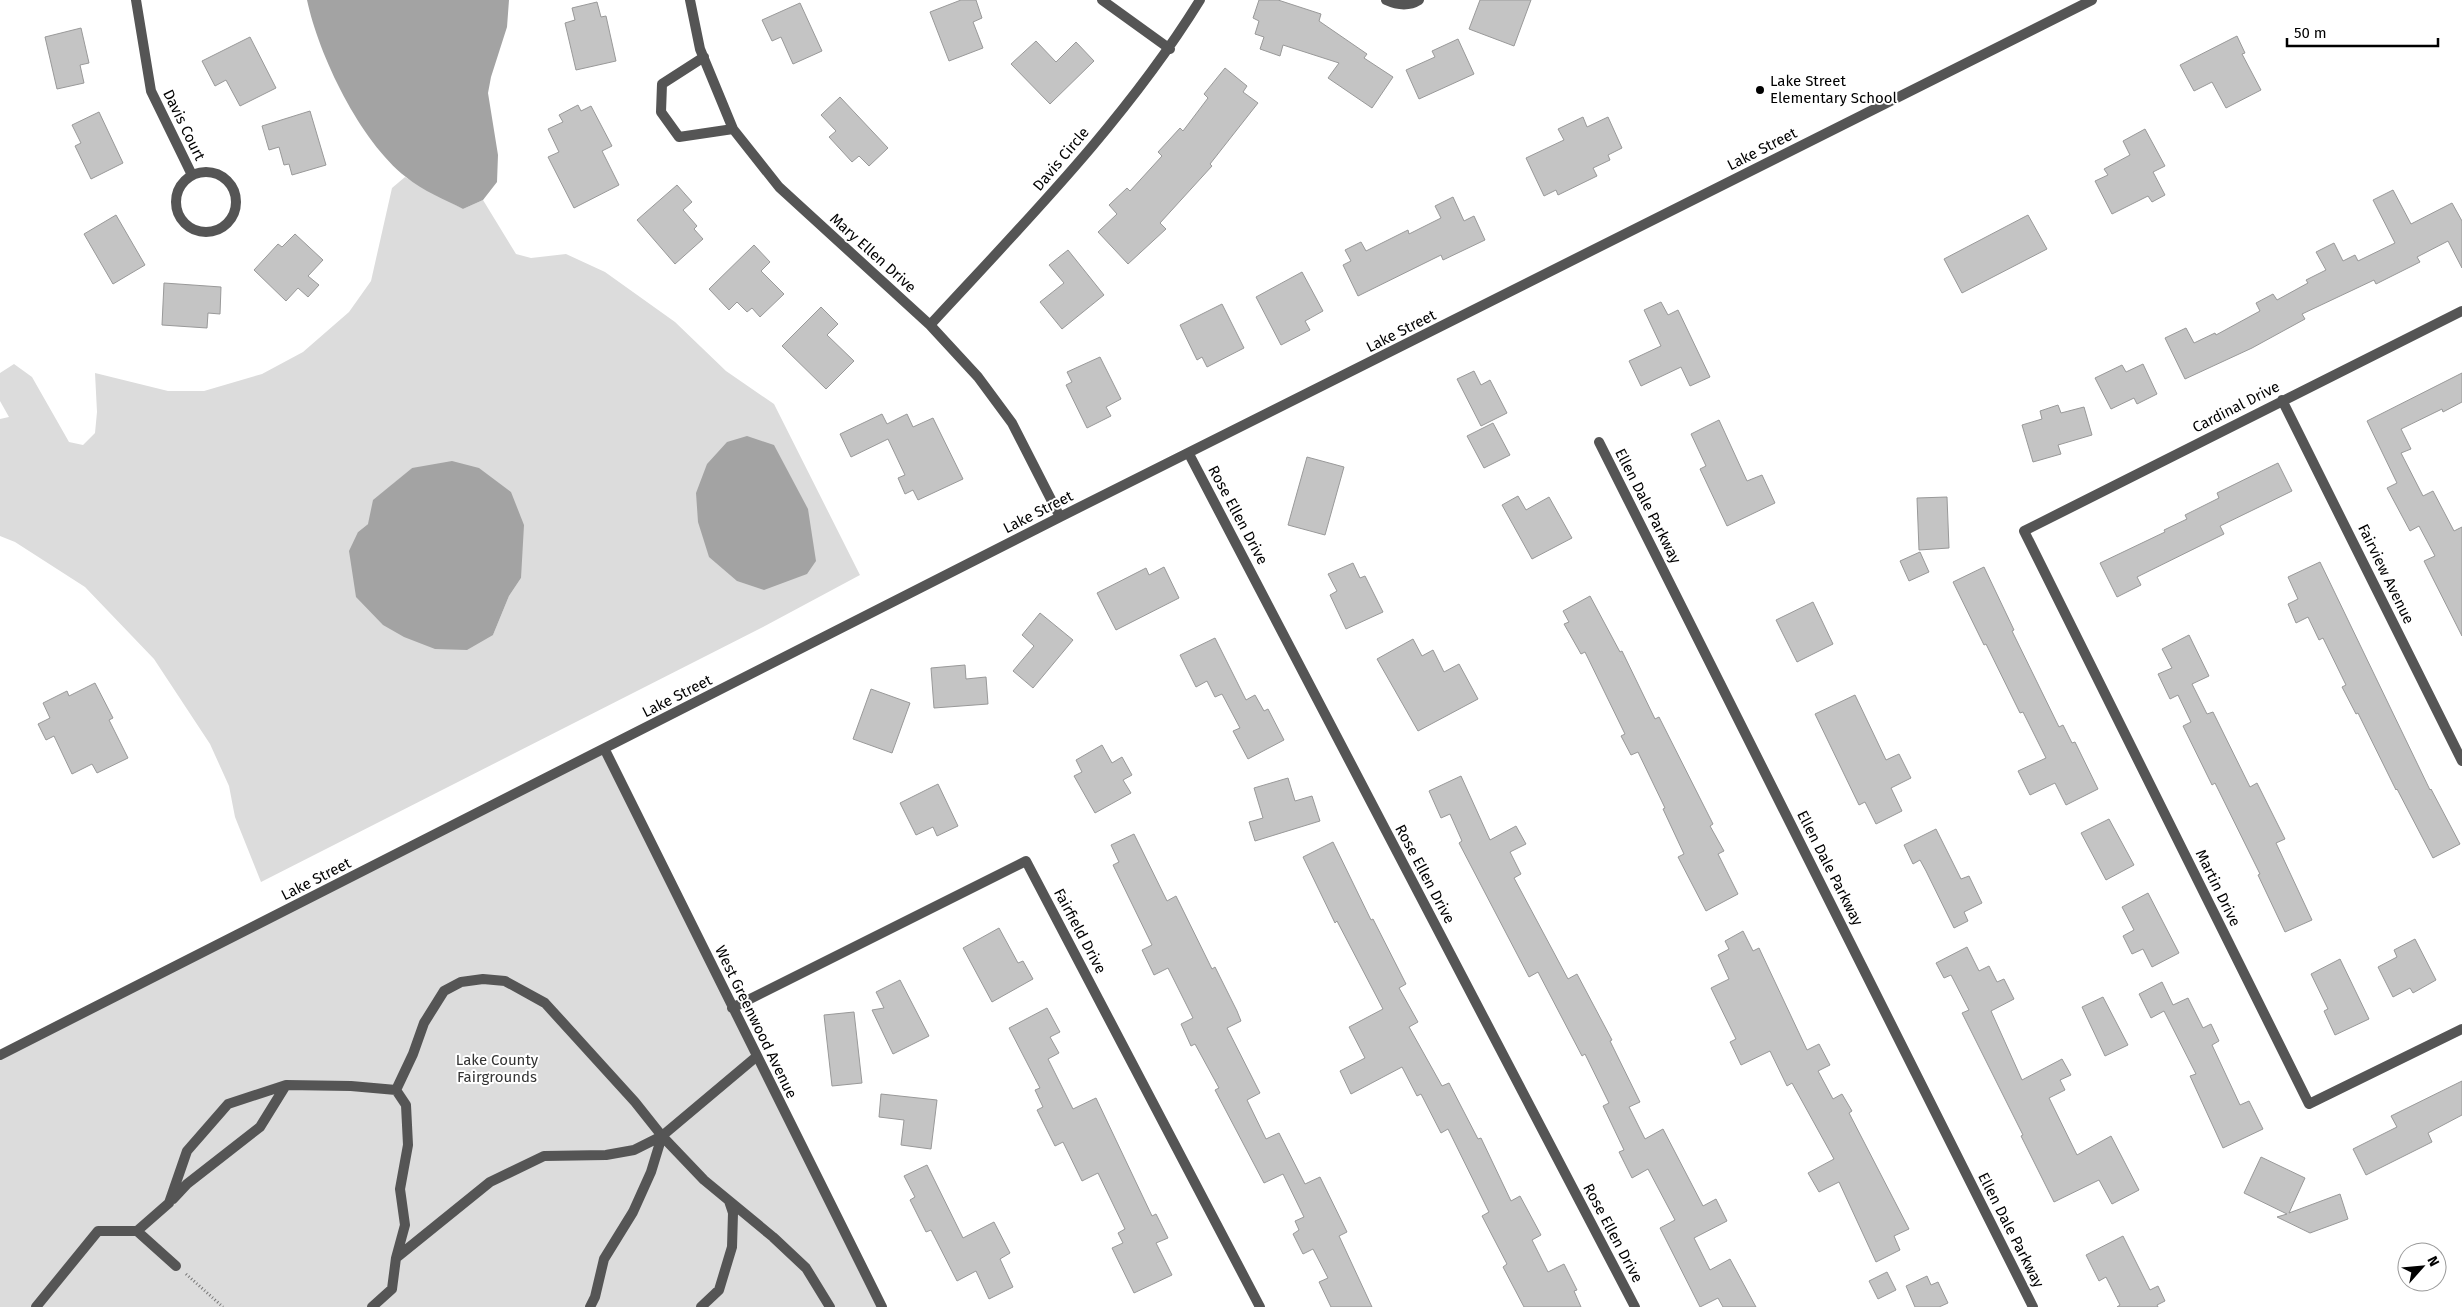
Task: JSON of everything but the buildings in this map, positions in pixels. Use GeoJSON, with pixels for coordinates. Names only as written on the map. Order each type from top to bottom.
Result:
{"type":"FeatureCollection","features":[{"type":"Feature","properties":{"kind":"street","name":"Davis Court"},"geometry":{"type":"LineString","coordinates":[[136,0],[151,91],[192,175]]}},
{"type":"Feature","properties":{"kind":"street","name":"Mary Ellen Drive"},"geometry":{"type":"LineString","coordinates":[[690,0],[704,57],[733,129],[779,187],[851,256],[930,325],[978,377],[1012,423],[1060,518]]}},
{"type":"Feature","properties":{"kind":"street"},"geometry":{"type":"LineString","coordinates":[[1102,0],[1170,49]]}},
{"type":"Feature","properties":{"kind":"street","name":"Davis Circle"},"geometry":{"type":"LineString","coordinates":[[930,325],[1057,188],[1170,49],[1200,0]]}},
{"type":"Feature","properties":{"kind":"street"},"geometry":{"type":"LineString","coordinates":[[1386,0],[1406,5],[1419,0]]}},
{"type":"Feature","properties":{"kind":"street","name":"Lake Street"},"geometry":{"type":"LineString","coordinates":[[0,1055],[1060,518],[2092,0]]}},
{"type":"Feature","properties":{"kind":"street"},"geometry":{"type":"LineString","coordinates":[[704,57],[662,84],[661,112],[679,136],[733,129]]}},
{"type":"Feature","properties":{"kind":"street","name":"Davis Court"},"geometry":{"type":"LineString","coordinates":[[211,172],[220,176],[233,190],[236,200],[231,218],[216,230],[206,232],[196,230],[181,218],[176,209],[178,189],[192,175],[211,172]]}},
{"type":"Feature","properties":{"kind":"street","name":"Cardinal Drive"},"geometry":{"type":"LineString","coordinates":[[2024,531],[2462,311]]}},
{"type":"Feature","properties":{"kind":"street","name":"Fairview Avenue"},"geometry":{"type":"LineString","coordinates":[[2282,400],[2462,761]]}},
{"type":"Feature","properties":{"kind":"street","name":"Ellen Dale Parkway"},"geometry":{"type":"LineString","coordinates":[[1599,442],[2033,1307]]}},
{"type":"Feature","properties":{"kind":"street","name":"Rose Ellen Drive"},"geometry":{"type":"LineString","coordinates":[[1189,454],[1635,1307]]}},
{"type":"Feature","properties":{"kind":"street","name":"Martin Drive"},"geometry":{"type":"LineString","coordinates":[[2024,531],[2309,1104],[2462,1029]]}},
{"type":"Feature","properties":{"kind":"street","name":"West Greenwood Avenue"},"geometry":{"type":"LineString","coordinates":[[605,750],[882,1307]]}},
{"type":"Feature","properties":{"kind":"street","name":"Fairfield Drive"},"geometry":{"type":"LineString","coordinates":[[732,1008],[1026,861],[1260,1307]]}},
{"type":"Feature","properties":{"kind":"street"},"geometry":{"type":"LineString","coordinates":[[396,1090],[413,1054],[424,1023],[444,991],[461,982],[483,979],[505,981],[546,1002],[662,1136],[704,1180],[774,1237],[806,1268],[830,1307]]}},
{"type":"Feature","properties":{"kind":"street"},"geometry":{"type":"LineString","coordinates":[[396,1258],[490,1182],[544,1156],[606,1155],[634,1150],[662,1136],[756,1057]]}},
{"type":"Feature","properties":{"kind":"street"},"geometry":{"type":"LineString","coordinates":[[169,1203],[187,1151],[228,1104],[286,1085],[351,1086],[396,1090]]}},
{"type":"Feature","properties":{"kind":"street"},"geometry":{"type":"LineString","coordinates":[[36,1307],[98,1231],[137,1231],[169,1203],[187,1184],[260,1127],[286,1085]]}},
{"type":"Feature","properties":{"kind":"street"},"geometry":{"type":"LineString","coordinates":[[379,1305],[392,1289],[396,1258],[405,1225],[400,1189],[408,1145],[406,1105],[396,1090]]}},
{"type":"Feature","properties":{"kind":"street"},"geometry":{"type":"LineString","coordinates":[[590,1307],[595,1297],[604,1259],[633,1212],[651,1172],[662,1136]]}},
{"type":"Feature","properties":{"kind":"street"},"geometry":{"type":"LineString","coordinates":[[701,1307],[719,1290],[732,1247],[733,1213],[729,1200]]}},
{"type":"Feature","properties":{"kind":"street"},"geometry":{"type":"LineString","coordinates":[[137,1231],[176,1266]]}},
{"type":"Feature","properties":{"kind":"path"},"geometry":{"type":"LineString","coordinates":[[176,1266],[223,1307]]}},
{"type":"Feature","properties":{"kind":"green space"},"geometry":{"type":"Polygon","coordinates":[[[405,177],[463,209],[483,200],[516,254],[531,258],[566,254],[605,272],[675,322],[726,371],[774,404],[860,575],[763,627],[261,882],[235,817],[229,786],[210,744],[154,659],[85,587],[15,542],[0,536],[0,419],[9,417],[0,401],[0,373],[14,364],[32,377],[69,442],[83,445],[95,433],[97,412],[95,373],[168,391],[204,391],[262,374],[303,352],[349,312],[371,281],[392,188],[405,177]],[[412,468],[393,484],[368,524],[358,532],[493,635],[509,596],[521,578],[412,468]]]}},
{"type":"Feature","properties":{"kind":"green space","name":"Lake County Fairgrounds"},"geometry":{"type":"Polygon","coordinates":[[[603,748],[886,1307],[0,1307],[0,1056],[603,748]]]}},
{"type":"Feature","properties":{"kind":"shaded area"},"geometry":{"type":"Polygon","coordinates":[[[307,0],[509,0],[507,27],[491,77],[488,93],[498,155],[497,182],[483,200],[463,209],[419,186],[389,161],[358,120],[331,71],[307,0]]]}},
{"type":"Feature","properties":{"kind":"shaded area"},"geometry":{"type":"Polygon","coordinates":[[[747,436],[774,445],[808,509],[816,561],[807,574],[764,590],[737,581],[709,557],[698,522],[696,493],[707,464],[727,442],[747,436]]]}},
{"type":"Feature","properties":{"kind":"shaded area"},"geometry":{"type":"Polygon","coordinates":[[[452,461],[479,468],[511,492],[524,525],[521,578],[509,596],[493,635],[467,650],[435,649],[404,637],[383,625],[356,597],[349,551],[358,532],[368,524],[373,500],[412,468],[452,461]]]}},
{"type":"Feature","properties":{"kind":"place","name":"Lake Street Elementary School"},"geometry":{"type":"Point","coordinates":[1760,90]}}]}
